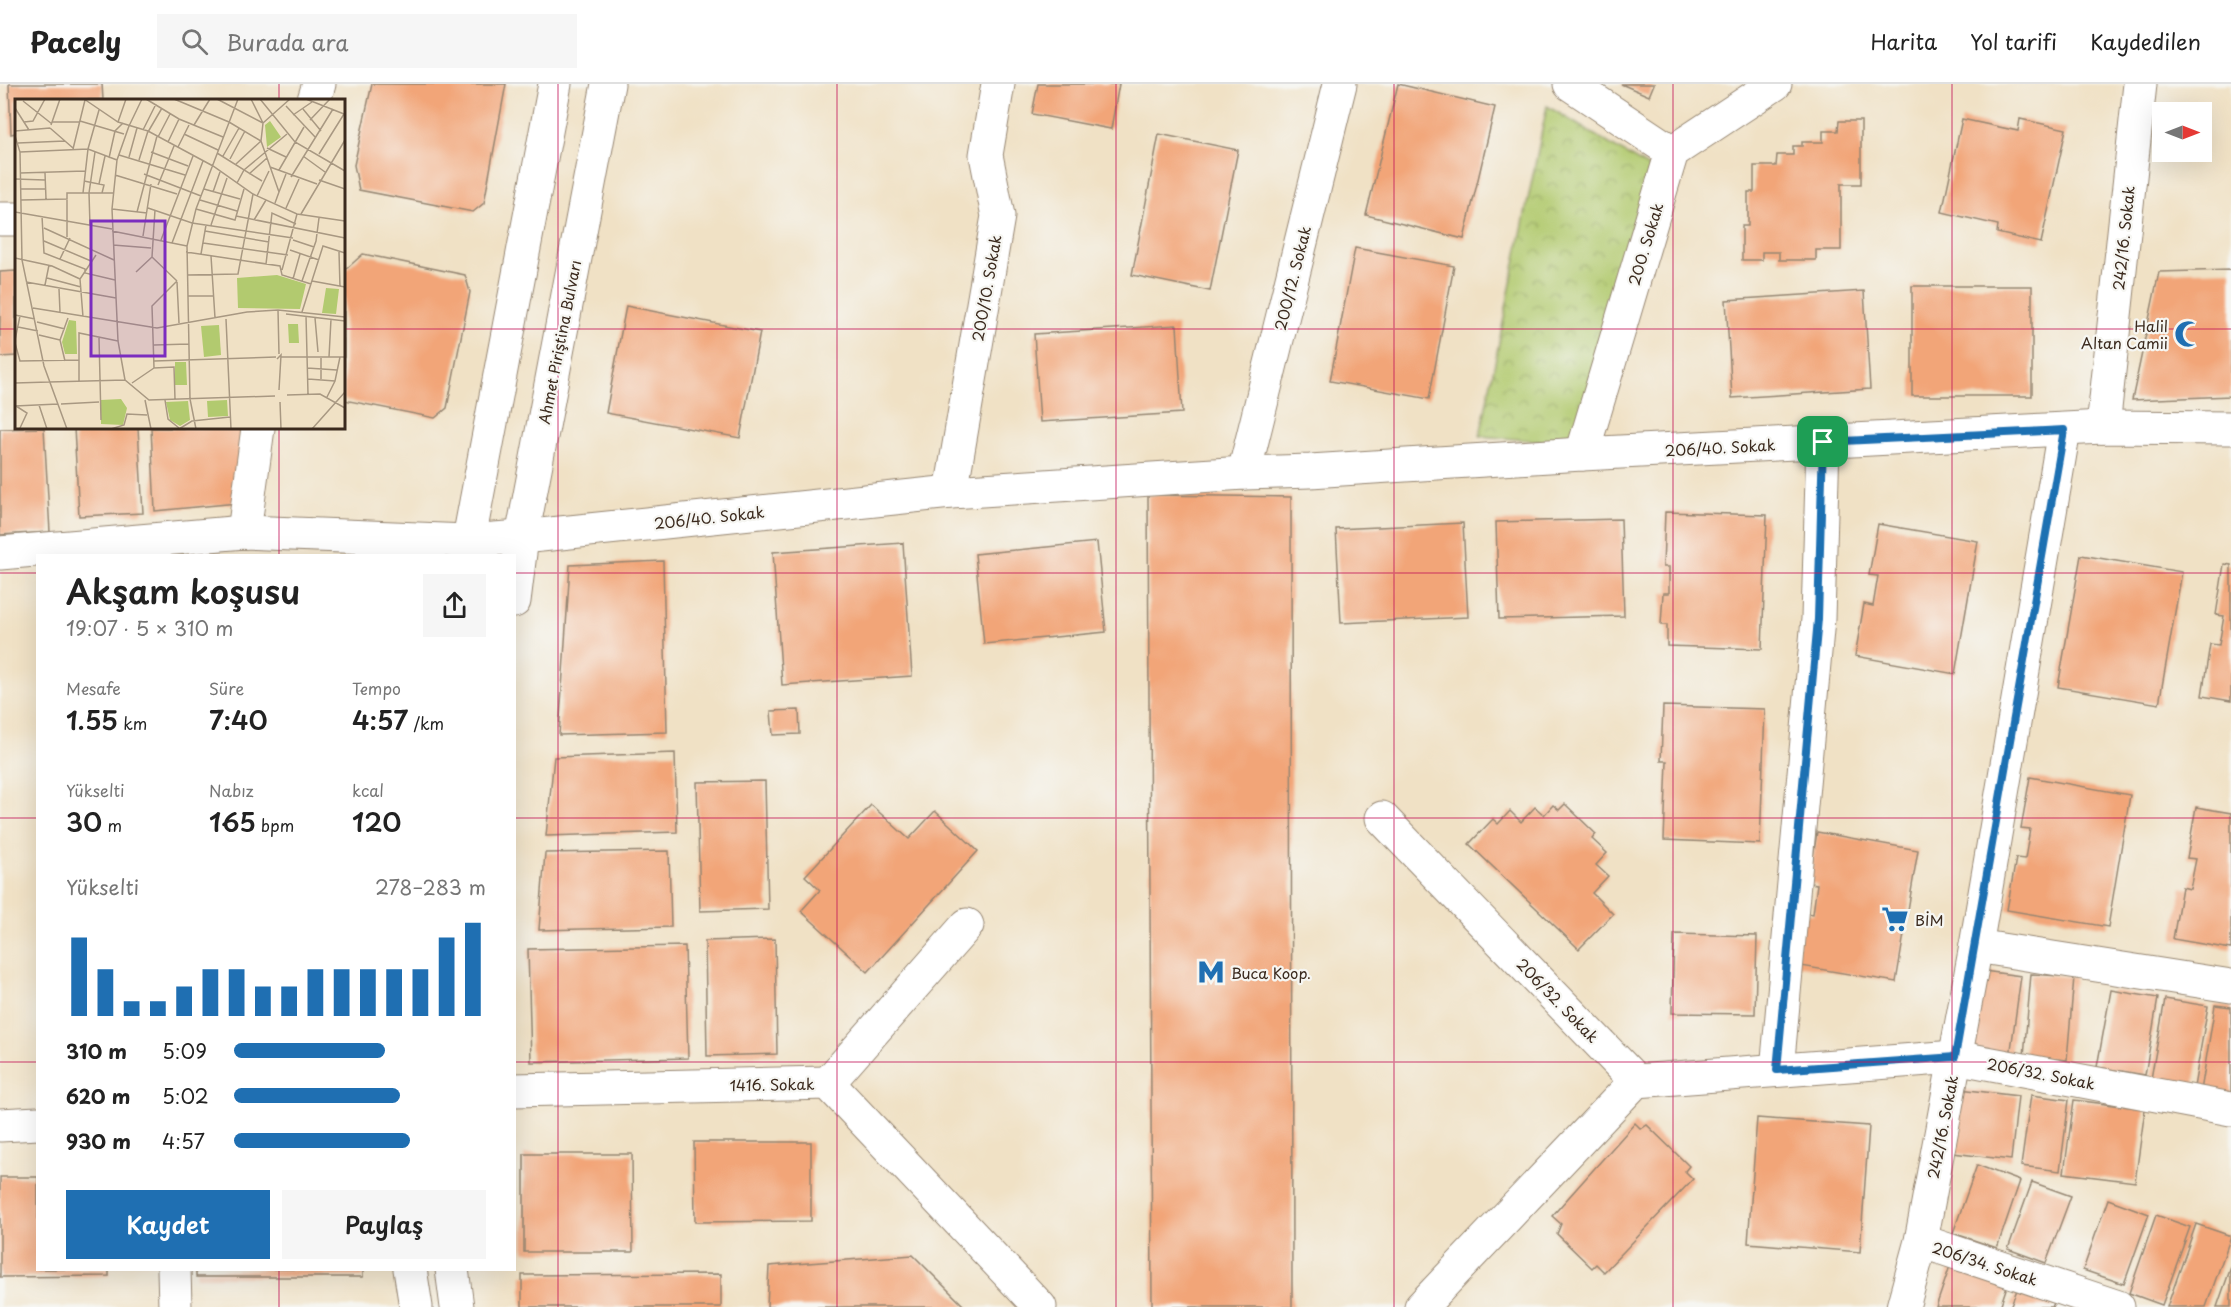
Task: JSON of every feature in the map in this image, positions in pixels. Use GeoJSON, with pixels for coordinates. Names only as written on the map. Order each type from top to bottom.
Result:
{"type":"FeatureCollection","features":[{"type":"Feature","properties":{"kind":"street"},"geometry":{"type":"LineString","coordinates":[[315,99],[319,84]]}},
{"type":"Feature","properties":{"kind":"street"},"geometry":{"type":"LineString","coordinates":[[466,548],[555,84]]}},
{"type":"Feature","properties":{"kind":"street","name":"Ahmet Piriştina Bulvarı"},"geometry":{"type":"LineString","coordinates":[[516,585],[522,537],[608,84]]}},
{"type":"Feature","properties":{"kind":"street","name":"200/10. Sokak"},"geometry":{"type":"LineString","coordinates":[[951,492],[998,216],[986,154],[998,84]]}},
{"type":"Feature","properties":{"kind":"street","name":"200/12. Sokak"},"geometry":{"type":"LineString","coordinates":[[1244,473],[1340,84]]}},
{"type":"Feature","properties":{"kind":"street"},"geometry":{"type":"LineString","coordinates":[[1570,84],[1672,152],[1775,84]]}},
{"type":"Feature","properties":{"kind":"street","name":"242/16. Sokak"},"geometry":{"type":"LineString","coordinates":[[2103,428],[2140,84]]}},
{"type":"Feature","properties":{"kind":"street","name":"200. Sokak"},"geometry":{"type":"LineString","coordinates":[[1582,454],[1672,152]]}},
{"type":"Feature","properties":{"kind":"street","name":"206/40. Sokak"},"geometry":{"type":"LineString","coordinates":[[0,553],[244,532],[466,548],[522,537],[951,492],[1582,454],[2103,428],[2231,428]]}},
{"type":"Feature","properties":{"kind":"street"},"geometry":{"type":"LineString","coordinates":[[244,532],[258,429]]}},
{"type":"Feature","properties":{"kind":"street","name":"242/16. Sokak"},"geometry":{"type":"LineString","coordinates":[[1903,1307],[1921,1241],[1976,946],[2064,430]]}},
{"type":"Feature","properties":{"kind":"street"},"geometry":{"type":"LineString","coordinates":[[1777,1070],[1818,619],[1823,442]]}},
{"type":"Feature","properties":{"kind":"street","name":"206/32. Sokak"},"geometry":{"type":"LineString","coordinates":[[1382,818],[1636,1081],[1955,1057],[2231,1109]]}},
{"type":"Feature","properties":{"kind":"street"},"geometry":{"type":"LineString","coordinates":[[828,1083],[967,925]]}},
{"type":"Feature","properties":{"kind":"street"},"geometry":{"type":"LineString","coordinates":[[1976,946],[2231,986]]}},
{"type":"Feature","properties":{"kind":"street"},"geometry":{"type":"LineString","coordinates":[[1421,1307],[1636,1081]]}},
{"type":"Feature","properties":{"kind":"street","name":"1416. Sokak"},"geometry":{"type":"LineString","coordinates":[[516,1090],[828,1083],[1040,1307]]}},
{"type":"Feature","properties":{"kind":"street"},"geometry":{"type":"LineString","coordinates":[[0,1125],[36,1123]]}},
{"type":"Feature","properties":{"kind":"street","name":"206/34. Sokak"},"geometry":{"type":"LineString","coordinates":[[1921,1241],[2118,1307]]}},
{"type":"Feature","properties":{"kind":"street"},"geometry":{"type":"LineString","coordinates":[[174,1271],[175,1307]]}},
{"type":"Feature","properties":{"kind":"street"},"geometry":{"type":"LineString","coordinates":[[410,1271],[416,1307]]}},
{"type":"Feature","properties":{"kind":"street"},"geometry":{"type":"LineString","coordinates":[[452,1271],[457,1307]]}},
{"type":"Feature","properties":{"kind":"green space"},"geometry":{"type":"Polygon","coordinates":[[[1547,106],[1659,174],[1578,444],[1480,436],[1547,106]]]}},
{"type":"Feature","properties":{"kind":"building"},"geometry":{"type":"Polygon","coordinates":[[[9,84],[102,84],[103,99],[15,99],[15,133],[11,134],[9,84]]]}},
{"type":"Feature","properties":{"kind":"building"},"geometry":{"type":"Polygon","coordinates":[[[372,84],[506,84],[484,203],[473,212],[359,190],[354,165],[372,84]]]}},
{"type":"Feature","properties":{"kind":"building"},"geometry":{"type":"Polygon","coordinates":[[[1038,84],[1119,84],[1111,129],[1032,114],[1038,84]]]}},
{"type":"Feature","properties":{"kind":"building"},"geometry":{"type":"Polygon","coordinates":[[[1398,84],[1495,107],[1464,239],[1366,215],[1398,84]]]}},
{"type":"Feature","properties":{"kind":"building"},"geometry":{"type":"Polygon","coordinates":[[[1621,84],[1654,84],[1649,96],[1621,84]]]}},
{"type":"Feature","properties":{"kind":"building"},"geometry":{"type":"Polygon","coordinates":[[[1962,119],[2018,131],[2020,119],[2066,129],[2041,243],[1997,233],[1998,225],[1942,212],[1962,119]]]}},
{"type":"Feature","properties":{"kind":"building"},"geometry":{"type":"Polygon","coordinates":[[[1839,121],[1861,121],[1861,184],[1841,184],[1841,250],[1816,250],[1816,260],[1779,260],[1779,252],[1762,252],[1762,260],[1742,260],[1742,226],[1748,226],[1748,192],[1754,192],[1754,166],[1776,166],[1777,155],[1793,155],[1793,146],[1802,146],[1802,142],[1823,142],[1823,131],[1838,131],[1839,121]]]}},
{"type":"Feature","properties":{"kind":"building"},"geometry":{"type":"Polygon","coordinates":[[[1159,134],[1238,150],[1210,291],[1132,275],[1159,134]]]}},
{"type":"Feature","properties":{"kind":"building"},"geometry":{"type":"Polygon","coordinates":[[[1355,248],[1454,266],[1429,399],[1330,381],[1355,248]]]}},
{"type":"Feature","properties":{"kind":"building"},"geometry":{"type":"Polygon","coordinates":[[[363,254],[465,275],[470,292],[447,408],[435,418],[345,400],[345,270],[363,254]]]}},
{"type":"Feature","properties":{"kind":"building","name":"Halil Altan Camii"},"geometry":{"type":"Polygon","coordinates":[[[2231,270],[2231,396],[2132,400],[2159,272],[2231,270]]]}},
{"type":"Feature","properties":{"kind":"building"},"geometry":{"type":"Polygon","coordinates":[[[15,271],[15,356],[0,357],[0,272],[15,271]]]}},
{"type":"Feature","properties":{"kind":"building"},"geometry":{"type":"Polygon","coordinates":[[[1912,286],[2032,286],[2032,396],[1912,396],[1912,286]]]}},
{"type":"Feature","properties":{"kind":"building"},"geometry":{"type":"Polygon","coordinates":[[[1864,291],[1870,389],[1732,398],[1726,300],[1864,291]]]}},
{"type":"Feature","properties":{"kind":"building"},"geometry":{"type":"Polygon","coordinates":[[[626,306],[760,332],[740,438],[606,413],[626,306]]]}},
{"type":"Feature","properties":{"kind":"building"},"geometry":{"type":"Polygon","coordinates":[[[1177,325],[1182,413],[1040,422],[1034,334],[1177,325]]]}},
{"type":"Feature","properties":{"kind":"building"},"geometry":{"type":"Polygon","coordinates":[[[0,429],[44,429],[50,532],[0,535],[0,429]]]}},
{"type":"Feature","properties":{"kind":"building"},"geometry":{"type":"Polygon","coordinates":[[[74,429],[138,429],[143,513],[79,516],[74,429]]]}},
{"type":"Feature","properties":{"kind":"building"},"geometry":{"type":"Polygon","coordinates":[[[151,429],[250,429],[237,503],[155,511],[151,429]]]}},
{"type":"Feature","properties":{"kind":"building"},"geometry":{"type":"Polygon","coordinates":[[[1148,495],[1291,497],[1292,1307],[1152,1307],[1148,495]]]}},
{"type":"Feature","properties":{"kind":"building"},"geometry":{"type":"Polygon","coordinates":[[[1665,512],[1767,515],[1762,649],[1667,646],[1667,625],[1661,625],[1663,593],[1669,593],[1669,567],[1663,567],[1665,512]]]}},
{"type":"Feature","properties":{"kind":"building"},"geometry":{"type":"Polygon","coordinates":[[[1621,519],[1624,616],[1499,619],[1496,522],[1621,519]]]}},
{"type":"Feature","properties":{"kind":"building"},"geometry":{"type":"Polygon","coordinates":[[[1463,523],[1468,617],[1341,623],[1336,529],[1463,523]]]}},
{"type":"Feature","properties":{"kind":"building"},"geometry":{"type":"Polygon","coordinates":[[[1878,524],[1978,541],[1955,674],[1855,656],[1864,604],[1873,606],[1878,576],[1869,575],[1878,524]]]}},
{"type":"Feature","properties":{"kind":"building"},"geometry":{"type":"Polygon","coordinates":[[[1097,542],[1106,632],[984,644],[975,554],[1097,542]]]}},
{"type":"Feature","properties":{"kind":"building"},"geometry":{"type":"Polygon","coordinates":[[[903,543],[912,676],[782,685],[773,552],[903,543]]]}},
{"type":"Feature","properties":{"kind":"building"},"geometry":{"type":"Polygon","coordinates":[[[2081,555],[2182,572],[2159,704],[2058,687],[2081,555]]]}},
{"type":"Feature","properties":{"kind":"building"},"geometry":{"type":"Polygon","coordinates":[[[663,561],[667,732],[559,735],[570,565],[663,561]]]}},
{"type":"Feature","properties":{"kind":"building"},"geometry":{"type":"Polygon","coordinates":[[[2224,564],[2231,565],[2231,701],[2202,696],[2210,644],[2219,645],[2224,616],[2216,615],[2224,564]]]}},
{"type":"Feature","properties":{"kind":"building"},"geometry":{"type":"Polygon","coordinates":[[[1663,706],[1765,709],[1760,844],[1664,840],[1667,761],[1661,761],[1663,706]]]}},
{"type":"Feature","properties":{"kind":"building"},"geometry":{"type":"Polygon","coordinates":[[[799,710],[800,734],[773,735],[771,711],[799,710]]]}},
{"type":"Feature","properties":{"kind":"building"},"geometry":{"type":"Polygon","coordinates":[[[675,753],[677,832],[546,836],[554,757],[675,753]]]}},
{"type":"Feature","properties":{"kind":"building"},"geometry":{"type":"Polygon","coordinates":[[[2030,777],[2130,795],[2108,927],[2007,910],[2016,858],[2025,859],[2030,829],[2021,828],[2030,777]]]}},
{"type":"Feature","properties":{"kind":"building"},"geometry":{"type":"Polygon","coordinates":[[[765,781],[768,909],[700,911],[697,782],[765,781]]]}},
{"type":"Feature","properties":{"kind":"building"},"geometry":{"type":"Polygon","coordinates":[[[1565,804],[1596,834],[1592,839],[1607,853],[1596,865],[1608,876],[1592,893],[1613,914],[1579,949],[1469,844],[1493,819],[1498,824],[1510,811],[1521,822],[1535,807],[1544,815],[1553,805],[1559,810],[1565,804]]]}},
{"type":"Feature","properties":{"kind":"building"},"geometry":{"type":"Polygon","coordinates":[[[871,805],[909,839],[935,811],[978,851],[868,972],[801,911],[820,890],[805,876],[871,805]]]}},
{"type":"Feature","properties":{"kind":"building"},"geometry":{"type":"Polygon","coordinates":[[[2196,807],[2231,813],[2231,949],[2173,939],[2182,887],[2190,889],[2196,859],[2187,858],[2196,807]]]}},
{"type":"Feature","properties":{"kind":"building"},"geometry":{"type":"Polygon","coordinates":[[[1817,832],[1918,850],[1896,982],[1795,965],[1804,913],[1813,914],[1817,884],[1809,883],[1817,832]]]}},
{"type":"Feature","properties":{"kind":"building"},"geometry":{"type":"Polygon","coordinates":[[[669,851],[671,927],[539,930],[545,853],[669,851]]]}},
{"type":"Feature","properties":{"kind":"building"},"geometry":{"type":"Polygon","coordinates":[[[1674,934],[1757,936],[1755,1014],[1672,1013],[1674,934]]]}},
{"type":"Feature","properties":{"kind":"building"},"geometry":{"type":"Polygon","coordinates":[[[775,939],[777,1054],[707,1056],[705,941],[775,939]]]}},
{"type":"Feature","properties":{"kind":"building"},"geometry":{"type":"Polygon","coordinates":[[[685,946],[688,1058],[531,1062],[528,949],[685,946]]]}},
{"type":"Feature","properties":{"kind":"building"},"geometry":{"type":"Polygon","coordinates":[[[1976,970],[2021,976],[2010,1057],[1966,1051],[1976,970]]]}},
{"type":"Feature","properties":{"kind":"building"},"geometry":{"type":"Polygon","coordinates":[[[2031,974],[2074,977],[2067,1060],[2024,1056],[2031,974]]]}},
{"type":"Feature","properties":{"kind":"building"},"geometry":{"type":"Polygon","coordinates":[[[2111,990],[2158,998],[2145,1075],[2097,1067],[2111,990]]]}},
{"type":"Feature","properties":{"kind":"building"},"geometry":{"type":"Polygon","coordinates":[[[2165,999],[2208,1006],[2194,1087],[2151,1079],[2165,999]]]}},
{"type":"Feature","properties":{"kind":"building"},"geometry":{"type":"Polygon","coordinates":[[[2215,1005],[2231,1007],[2231,1096],[2201,1091],[2215,1005]]]}},
{"type":"Feature","properties":{"kind":"building"},"geometry":{"type":"Polygon","coordinates":[[[1960,1089],[2018,1096],[2011,1160],[1953,1153],[1960,1089]]]}},
{"type":"Feature","properties":{"kind":"building"},"geometry":{"type":"Polygon","coordinates":[[[2031,1095],[2069,1100],[2060,1171],[2021,1166],[2031,1095]]]}},
{"type":"Feature","properties":{"kind":"building"},"geometry":{"type":"Polygon","coordinates":[[[2074,1100],[2145,1109],[2135,1182],[2064,1173],[2074,1100]]]}},
{"type":"Feature","properties":{"kind":"building"},"geometry":{"type":"Polygon","coordinates":[[[1757,1118],[1869,1126],[1860,1252],[1748,1243],[1757,1118]]]}},
{"type":"Feature","properties":{"kind":"building"},"geometry":{"type":"Polygon","coordinates":[[[1635,1123],[1641,1129],[1647,1125],[1689,1166],[1685,1171],[1693,1179],[1604,1272],[1596,1264],[1592,1268],[1557,1234],[1561,1224],[1552,1216],[1635,1123]]]}},
{"type":"Feature","properties":{"kind":"building"},"geometry":{"type":"Polygon","coordinates":[[[694,1142],[811,1142],[811,1221],[695,1222],[694,1142]]]}},
{"type":"Feature","properties":{"kind":"building"},"geometry":{"type":"Polygon","coordinates":[[[524,1154],[632,1154],[633,1252],[524,1252],[524,1154]]]}},
{"type":"Feature","properties":{"kind":"building"},"geometry":{"type":"Polygon","coordinates":[[[1977,1165],[2020,1181],[1997,1248],[1953,1233],[1977,1165]]]}},
{"type":"Feature","properties":{"kind":"building"},"geometry":{"type":"Polygon","coordinates":[[[0,1177],[36,1177],[36,1271],[109,1271],[109,1276],[0,1277],[0,1177]]]}},
{"type":"Feature","properties":{"kind":"building"},"geometry":{"type":"Polygon","coordinates":[[[2032,1182],[2071,1196],[2046,1263],[2008,1249],[2032,1182]]]}},
{"type":"Feature","properties":{"kind":"building"},"geometry":{"type":"Polygon","coordinates":[[[2108,1199],[2149,1214],[2124,1284],[2083,1270],[2108,1199]]]}},
{"type":"Feature","properties":{"kind":"building"},"geometry":{"type":"Polygon","coordinates":[[[2156,1215],[2190,1227],[2162,1305],[2129,1293],[2156,1215]]]}},
{"type":"Feature","properties":{"kind":"building"},"geometry":{"type":"Polygon","coordinates":[[[2196,1224],[2231,1236],[2206,1307],[2167,1307],[2196,1224]]]}},
{"type":"Feature","properties":{"kind":"building"},"geometry":{"type":"Polygon","coordinates":[[[913,1255],[965,1307],[767,1307],[769,1266],[913,1255]]]}},
{"type":"Feature","properties":{"kind":"building"},"geometry":{"type":"Polygon","coordinates":[[[1950,1266],[2007,1286],[2000,1307],[1936,1307],[1950,1266]]]}},
{"type":"Feature","properties":{"kind":"building"},"geometry":{"type":"Polygon","coordinates":[[[2231,1267],[2231,1307],[2217,1307],[2231,1267]]]}},
{"type":"Feature","properties":{"kind":"building"},"geometry":{"type":"Polygon","coordinates":[[[196,1271],[363,1271],[363,1277],[196,1277],[196,1271]]]}},
{"type":"Feature","properties":{"kind":"building"},"geometry":{"type":"Polygon","coordinates":[[[721,1274],[721,1307],[522,1307],[522,1275],[721,1274]]]}},
{"type":"Feature","properties":{"kind":"building"},"geometry":{"type":"Polygon","coordinates":[[[2017,1290],[2054,1303],[2052,1307],[2010,1307],[2017,1290]]]}},
{"type":"Feature","properties":{"kind":"place","name":"Halil Altan Camii"},"geometry":{"type":"Point","coordinates":[2188,334]}},
{"type":"Feature","properties":{"kind":"place","name":"BİM"},"geometry":{"type":"Point","coordinates":[1895,919]}},
{"type":"Feature","properties":{"kind":"place","name":"Buca Koop."},"geometry":{"type":"Point","coordinates":[1211,972]}},
{"type":"Feature","properties":{"kind":"route"},"geometry":{"type":"LineString","coordinates":[[2064,430],[1955,1057],[1777,1070],[1818,619],[1823,442],[2064,430]]}}]}
